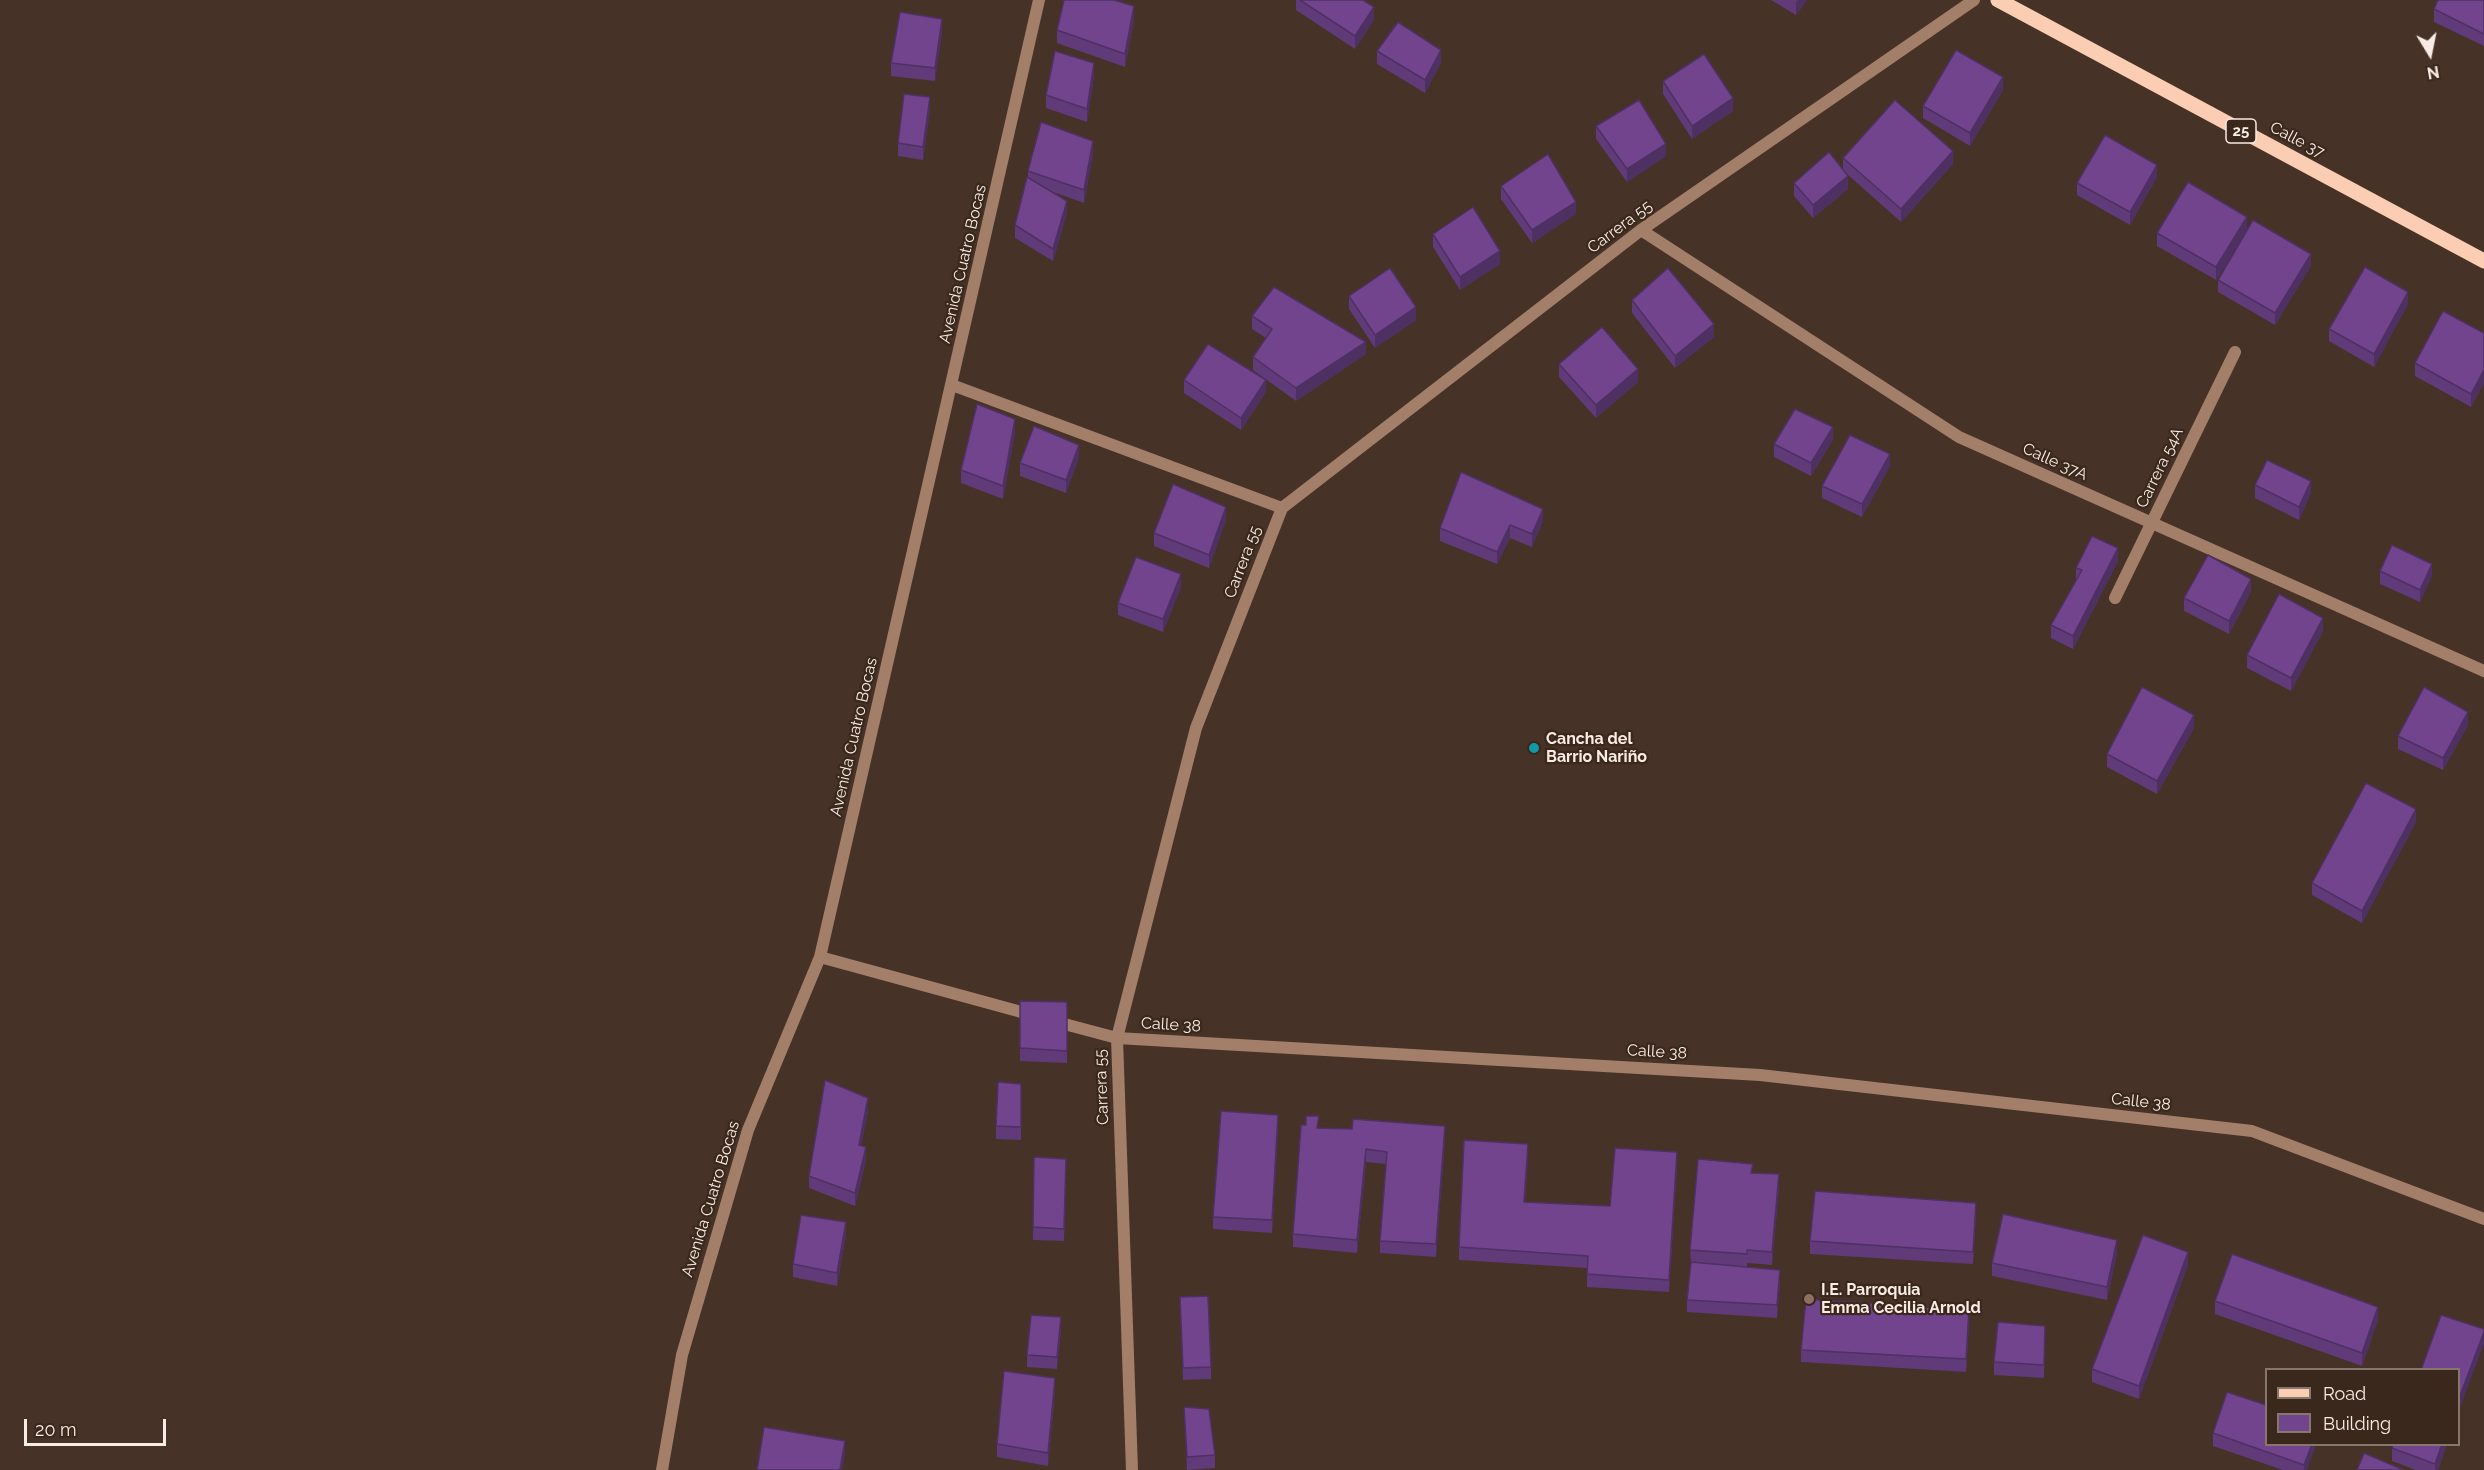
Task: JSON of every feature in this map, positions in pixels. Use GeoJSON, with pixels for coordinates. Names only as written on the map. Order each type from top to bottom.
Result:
{"type":"FeatureCollection","features":[{"type":"Feature","properties":{"kind":"main road","name":"Calle 37"},"geometry":{"type":"LineString","coordinates":[[1998,0],[2484,261]]}},
{"type":"Feature","properties":{"kind":"street","name":"Avenida Cuatro Bocas"},"geometry":{"type":"LineString","coordinates":[[662,1470],[682,1355],[748,1130],[820,957],[1039,0]]}},
{"type":"Feature","properties":{"kind":"street","name":"Carrera 55"},"geometry":{"type":"LineString","coordinates":[[1132,1470],[1117,1038],[1196,728],[1282,508],[1641,230],[1974,0]]}},
{"type":"Feature","properties":{"kind":"street","name":"Calle 37A"},"geometry":{"type":"LineString","coordinates":[[1641,230],[1959,437],[2484,671]]}},
{"type":"Feature","properties":{"kind":"street","name":"Carrera 54A"},"geometry":{"type":"LineString","coordinates":[[2115,598],[2235,352]]}},
{"type":"Feature","properties":{"kind":"street"},"geometry":{"type":"LineString","coordinates":[[952,385],[1282,508]]}},
{"type":"Feature","properties":{"kind":"street","name":"Calle 38"},"geometry":{"type":"LineString","coordinates":[[820,957],[1117,1038],[1760,1075],[2252,1131],[2484,1219]]}},
{"type":"Feature","properties":{"kind":"building"},"geometry":{"type":"Polygon","coordinates":[[[1064,0],[1114,0],[1134,6],[1125,54],[1057,30],[1064,0]]]}},
{"type":"Feature","properties":{"kind":"building"},"geometry":{"type":"Polygon","coordinates":[[[1300,0],[1363,0],[1374,7],[1355,36],[1300,0]]]}},
{"type":"Feature","properties":{"kind":"building"},"geometry":{"type":"Polygon","coordinates":[[[2438,0],[2484,0],[2484,34],[2434,9],[2438,0]]]}},
{"type":"Feature","properties":{"kind":"building"},"geometry":{"type":"Polygon","coordinates":[[[900,12],[942,19],[935,68],[891,63],[900,12]]]}},
{"type":"Feature","properties":{"kind":"building"},"geometry":{"type":"Polygon","coordinates":[[[1398,22],[1441,50],[1425,80],[1377,51],[1398,22]]]}},
{"type":"Feature","properties":{"kind":"building"},"geometry":{"type":"Polygon","coordinates":[[[1956,50],[2003,77],[1970,133],[1923,106],[1956,50]]]}},
{"type":"Feature","properties":{"kind":"building"},"geometry":{"type":"Polygon","coordinates":[[[1055,51],[1094,63],[1087,109],[1046,95],[1055,51]]]}},
{"type":"Feature","properties":{"kind":"building"},"geometry":{"type":"Polygon","coordinates":[[[1704,54],[1733,98],[1692,126],[1663,81],[1704,54]]]}},
{"type":"Feature","properties":{"kind":"building"},"geometry":{"type":"Polygon","coordinates":[[[904,94],[930,97],[923,147],[898,143],[904,94]]]}},
{"type":"Feature","properties":{"kind":"building"},"geometry":{"type":"Polygon","coordinates":[[[1639,100],[1666,144],[1627,169],[1596,126],[1639,100]]]}},
{"type":"Feature","properties":{"kind":"building"},"geometry":{"type":"Polygon","coordinates":[[[1895,100],[1953,151],[1901,209],[1843,158],[1895,100]]]}},
{"type":"Feature","properties":{"kind":"building"},"geometry":{"type":"Polygon","coordinates":[[[1041,122],[1093,141],[1084,190],[1028,171],[1041,122]]]}},
{"type":"Feature","properties":{"kind":"building"},"geometry":{"type":"Polygon","coordinates":[[[2105,135],[2157,165],[2130,212],[2077,183],[2105,135]]]}},
{"type":"Feature","properties":{"kind":"building"},"geometry":{"type":"Polygon","coordinates":[[[1829,152],[1848,176],[1813,205],[1794,183],[1829,152]]]}},
{"type":"Feature","properties":{"kind":"building"},"geometry":{"type":"Polygon","coordinates":[[[1548,154],[1576,202],[1532,230],[1501,186],[1548,154]]]}},
{"type":"Feature","properties":{"kind":"building"},"geometry":{"type":"Polygon","coordinates":[[[1027,177],[1067,201],[1053,249],[1015,225],[1027,177]]]}},
{"type":"Feature","properties":{"kind":"building"},"geometry":{"type":"Polygon","coordinates":[[[2188,182],[2247,217],[2216,267],[2157,233],[2188,182]]]}},
{"type":"Feature","properties":{"kind":"building"},"geometry":{"type":"Polygon","coordinates":[[[1473,207],[1500,251],[1460,277],[1433,234],[1473,207]]]}},
{"type":"Feature","properties":{"kind":"building"},"geometry":{"type":"Polygon","coordinates":[[[2253,220],[2311,254],[2275,313],[2218,280],[2253,220]]]}},
{"type":"Feature","properties":{"kind":"building"},"geometry":{"type":"Polygon","coordinates":[[[2365,267],[2408,292],[2374,354],[2329,329],[2365,267]]]}},
{"type":"Feature","properties":{"kind":"building"},"geometry":{"type":"Polygon","coordinates":[[[1390,268],[1416,307],[1375,335],[1349,296],[1390,268]]]}},
{"type":"Feature","properties":{"kind":"building"},"geometry":{"type":"Polygon","coordinates":[[[1668,268],[1714,324],[1675,356],[1632,300],[1668,268]]]}},
{"type":"Feature","properties":{"kind":"building"},"geometry":{"type":"Polygon","coordinates":[[[1274,287],[1366,342],[1296,388],[1253,357],[1272,329],[1252,316],[1274,287]]]}},
{"type":"Feature","properties":{"kind":"building"},"geometry":{"type":"Polygon","coordinates":[[[2443,311],[2484,333],[2484,370],[2471,394],[2415,363],[2443,311]]]}},
{"type":"Feature","properties":{"kind":"building"},"geometry":{"type":"Polygon","coordinates":[[[1602,327],[1638,369],[1596,405],[1559,364],[1602,327]]]}},
{"type":"Feature","properties":{"kind":"building"},"geometry":{"type":"Polygon","coordinates":[[[1208,344],[1266,380],[1241,418],[1184,380],[1208,344]]]}},
{"type":"Feature","properties":{"kind":"building"},"geometry":{"type":"Polygon","coordinates":[[[977,404],[1015,419],[1003,486],[961,470],[977,404]]]}},
{"type":"Feature","properties":{"kind":"building"},"geometry":{"type":"Polygon","coordinates":[[[1795,409],[1833,427],[1811,463],[1774,444],[1795,409]]]}},
{"type":"Feature","properties":{"kind":"building"},"geometry":{"type":"Polygon","coordinates":[[[1034,426],[1079,445],[1066,480],[1020,463],[1034,426]]]}},
{"type":"Feature","properties":{"kind":"building"},"geometry":{"type":"Polygon","coordinates":[[[1850,435],[1890,454],[1862,504],[1822,486],[1850,435]]]}},
{"type":"Feature","properties":{"kind":"building"},"geometry":{"type":"Polygon","coordinates":[[[2267,460],[2311,481],[2299,507],[2255,485],[2267,460]]]}},
{"type":"Feature","properties":{"kind":"building"},"geometry":{"type":"Polygon","coordinates":[[[1461,472],[1543,509],[1532,534],[1510,525],[1497,552],[1440,528],[1461,472]]]}},
{"type":"Feature","properties":{"kind":"building"},"geometry":{"type":"Polygon","coordinates":[[[1173,484],[1226,507],[1209,555],[1154,533],[1173,484]]]}},
{"type":"Feature","properties":{"kind":"building"},"geometry":{"type":"Polygon","coordinates":[[[2092,536],[2118,548],[2073,636],[2051,625],[2082,570],[2076,568],[2092,536]]]}},
{"type":"Feature","properties":{"kind":"building"},"geometry":{"type":"Polygon","coordinates":[[[2392,545],[2432,564],[2420,590],[2380,571],[2392,545]]]}},
{"type":"Feature","properties":{"kind":"building"},"geometry":{"type":"Polygon","coordinates":[[[2208,555],[2251,579],[2229,621],[2184,598],[2208,555]]]}},
{"type":"Feature","properties":{"kind":"building"},"geometry":{"type":"Polygon","coordinates":[[[1136,557],[1181,574],[1163,619],[1118,603],[1136,557]]]}},
{"type":"Feature","properties":{"kind":"building"},"geometry":{"type":"Polygon","coordinates":[[[2279,594],[2323,618],[2291,678],[2247,655],[2279,594]]]}},
{"type":"Feature","properties":{"kind":"building"},"geometry":{"type":"Polygon","coordinates":[[[2142,687],[2194,715],[2157,781],[2107,754],[2142,687]]]}},
{"type":"Feature","properties":{"kind":"building"},"geometry":{"type":"Polygon","coordinates":[[[2424,687],[2468,712],[2443,758],[2398,736],[2424,687]]]}},
{"type":"Feature","properties":{"kind":"building"},"geometry":{"type":"Polygon","coordinates":[[[2366,783],[2416,809],[2362,911],[2312,883],[2366,783]]]}},
{"type":"Feature","properties":{"kind":"building"},"geometry":{"type":"Polygon","coordinates":[[[1020,1001],[1067,1002],[1067,1051],[1020,1048],[1020,1001]]]}},
{"type":"Feature","properties":{"kind":"building"},"geometry":{"type":"Polygon","coordinates":[[[825,1080],[868,1098],[859,1145],[866,1147],[855,1193],[809,1176],[825,1080]]]}},
{"type":"Feature","properties":{"kind":"building"},"geometry":{"type":"Polygon","coordinates":[[[998,1082],[1021,1084],[1021,1127],[996,1126],[998,1082]]]}},
{"type":"Feature","properties":{"kind":"building"},"geometry":{"type":"Polygon","coordinates":[[[1221,1111],[1278,1115],[1272,1220],[1213,1217],[1221,1111]]]}},
{"type":"Feature","properties":{"kind":"building"},"geometry":{"type":"Polygon","coordinates":[[[1306,1116],[1319,1116],[1317,1128],[1352,1129],[1353,1119],[1445,1126],[1436,1244],[1380,1241],[1387,1152],[1366,1149],[1357,1240],[1293,1234],[1301,1125],[1306,1125],[1306,1116]]]}},
{"type":"Feature","properties":{"kind":"building"},"geometry":{"type":"Polygon","coordinates":[[[1464,1140],[1528,1144],[1524,1202],[1610,1206],[1615,1148],[1677,1152],[1669,1280],[1587,1274],[1588,1256],[1459,1247],[1464,1140]]]}},
{"type":"Feature","properties":{"kind":"building"},"geometry":{"type":"Polygon","coordinates":[[[1034,1157],[1066,1159],[1064,1229],[1033,1227],[1034,1157]]]}},
{"type":"Feature","properties":{"kind":"building"},"geometry":{"type":"Polygon","coordinates":[[[1698,1159],[1753,1164],[1751,1173],[1779,1174],[1772,1252],[1747,1250],[1747,1254],[1690,1250],[1698,1159]]]}},
{"type":"Feature","properties":{"kind":"building"},"geometry":{"type":"Polygon","coordinates":[[[1815,1191],[1976,1203],[1973,1252],[1810,1241],[1815,1191]]]}},
{"type":"Feature","properties":{"kind":"building"},"geometry":{"type":"Polygon","coordinates":[[[2003,1214],[2117,1240],[2107,1287],[1992,1263],[2003,1214]]]}},
{"type":"Feature","properties":{"kind":"building"},"geometry":{"type":"Polygon","coordinates":[[[801,1215],[846,1222],[837,1273],[793,1264],[801,1215]]]}},
{"type":"Feature","properties":{"kind":"building"},"geometry":{"type":"Polygon","coordinates":[[[2143,1235],[2188,1252],[2139,1386],[2092,1369],[2143,1235]]]}},
{"type":"Feature","properties":{"kind":"building"},"geometry":{"type":"Polygon","coordinates":[[[2232,1254],[2378,1307],[2362,1353],[2215,1301],[2232,1254]]]}},
{"type":"Feature","properties":{"kind":"building"},"geometry":{"type":"Polygon","coordinates":[[[1691,1262],[1780,1270],[1777,1305],[1687,1300],[1691,1262]]]}},
{"type":"Feature","properties":{"kind":"building"},"geometry":{"type":"Polygon","coordinates":[[[1208,1296],[1211,1367],[1183,1368],[1180,1297],[1208,1296]]]}},
{"type":"Feature","properties":{"kind":"building"},"geometry":{"type":"Polygon","coordinates":[[[1806,1299],[1969,1310],[1966,1359],[1801,1350],[1806,1299]]]}},
{"type":"Feature","properties":{"kind":"building"},"geometry":{"type":"Polygon","coordinates":[[[1031,1315],[1061,1317],[1057,1357],[1027,1355],[1031,1315]]]}},
{"type":"Feature","properties":{"kind":"building"},"geometry":{"type":"Polygon","coordinates":[[[2441,1315],[2484,1329],[2460,1396],[2460,1368],[2422,1368],[2441,1315]]]}},
{"type":"Feature","properties":{"kind":"building"},"geometry":{"type":"Polygon","coordinates":[[[1998,1322],[2045,1326],[2044,1365],[1994,1362],[1998,1322]]]}},
{"type":"Feature","properties":{"kind":"building"},"geometry":{"type":"Polygon","coordinates":[[[1004,1371],[1055,1378],[1048,1453],[997,1444],[1004,1371]]]}},
{"type":"Feature","properties":{"kind":"building"},"geometry":{"type":"Polygon","coordinates":[[[2227,1392],[2265,1405],[2265,1446],[2311,1446],[2304,1465],[2213,1433],[2227,1392]]]}},
{"type":"Feature","properties":{"kind":"building"},"geometry":{"type":"Polygon","coordinates":[[[1184,1407],[1209,1409],[1215,1455],[1187,1457],[1184,1407]]]}},
{"type":"Feature","properties":{"kind":"building"},"geometry":{"type":"Polygon","coordinates":[[[764,1427],[845,1441],[840,1470],[757,1470],[764,1427]]]}},
{"type":"Feature","properties":{"kind":"building"},"geometry":{"type":"Polygon","coordinates":[[[2392,1446],[2441,1446],[2435,1464],[2392,1448],[2392,1446]]]}},
{"type":"Feature","properties":{"kind":"building"},"geometry":{"type":"Polygon","coordinates":[[[2364,1453],[2404,1470],[2357,1470],[2364,1453]]]}},
{"type":"Feature","properties":{"kind":"place","name":"Cancha del Barrio Nariño"},"geometry":{"type":"Point","coordinates":[1534,748]}},
{"type":"Feature","properties":{"kind":"place","name":"I.E. Parroquia Emma Cecilia Arnold"},"geometry":{"type":"Point","coordinates":[1809,1299]}}]}
